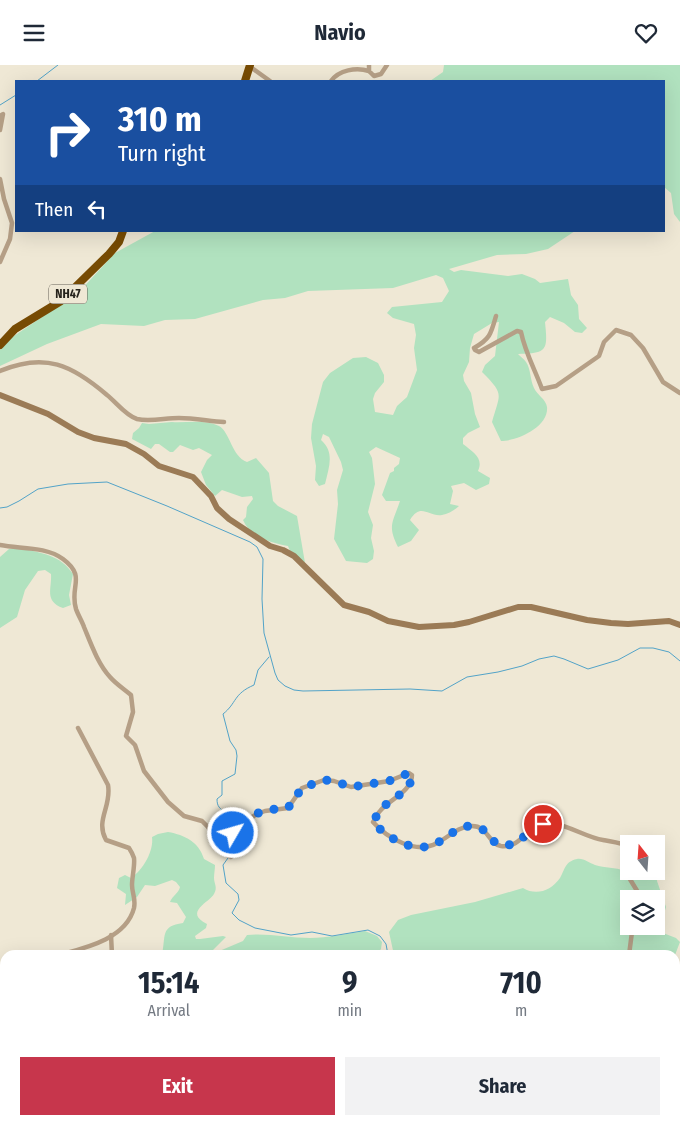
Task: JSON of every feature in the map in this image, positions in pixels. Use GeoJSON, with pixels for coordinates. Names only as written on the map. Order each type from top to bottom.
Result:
{"type":"FeatureCollection","features":[{"type":"Feature","properties":{"kind":"highway"},"geometry":{"type":"LineString","coordinates":[[245,80],[250,66]]}},
{"type":"Feature","properties":{"kind":"highway","name":"NH47"},"geometry":{"type":"LineString","coordinates":[[2,340],[15,329],[61,301],[109,254],[119,242],[123,232]]}},
{"type":"Feature","properties":{"kind":"street"},"geometry":{"type":"LineString","coordinates":[[369,65],[369,71]]}},
{"type":"Feature","properties":{"kind":"street"},"geometry":{"type":"LineString","coordinates":[[333,80],[341,73],[357,69],[369,71],[374,76],[382,74],[387,65]]}},
{"type":"Feature","properties":{"kind":"street"},"geometry":{"type":"LineString","coordinates":[[250,66],[269,80]]}},
{"type":"Feature","properties":{"kind":"street"},"geometry":{"type":"LineString","coordinates":[[0,116],[3,115],[0,131]]}},
{"type":"Feature","properties":{"kind":"street"},"geometry":{"type":"LineString","coordinates":[[0,179],[12,223],[10,239],[0,262]]}},
{"type":"Feature","properties":{"kind":"street"},"geometry":{"type":"LineString","coordinates":[[496,316],[492,331],[487,340],[474,349],[479,352],[517,331],[521,332],[524,349],[529,355],[542,389],[556,386],[600,356],[604,342],[616,330],[631,335],[643,348],[663,382],[680,393]]}},
{"type":"Feature","properties":{"kind":"street"},"geometry":{"type":"LineString","coordinates":[[0,371],[17,364],[36,361],[59,364],[99,388],[135,418],[145,420],[180,418],[224,422]]}},
{"type":"Feature","properties":{"kind":"street"},"geometry":{"type":"LineString","coordinates":[[0,395],[48,414],[78,432],[94,438],[126,444],[159,465],[193,477],[211,496],[217,508],[229,519],[270,546],[294,556],[344,605],[369,611],[388,621],[419,627],[454,625],[518,607],[531,607],[588,620],[611,623],[628,624],[669,621],[680,625]]}},
{"type":"Feature","properties":{"kind":"street"},"geometry":{"type":"LineString","coordinates":[[0,545],[27,547],[52,553],[63,558],[75,570],[77,581],[73,600],[96,656],[110,677],[131,695],[133,712],[126,735],[136,745],[144,771],[184,816],[202,821],[208,827],[221,851],[231,857],[235,853],[233,833],[242,824],[265,811],[288,808],[302,788],[329,780],[351,787],[366,785],[389,781],[409,773],[412,775],[412,781],[396,799],[380,811],[373,822],[389,835],[412,846],[427,847],[437,844],[455,831],[472,826],[478,827],[487,833],[497,844],[509,845],[519,841],[534,827],[543,824],[557,824],[602,840],[620,843]]}},
{"type":"Feature","properties":{"kind":"street"},"geometry":{"type":"LineString","coordinates":[[75,950],[97,943],[119,930],[134,909],[135,897],[132,889],[134,858],[129,848],[106,840],[101,832],[102,818],[110,793],[108,785],[78,728]]}},
{"type":"Feature","properties":{"kind":"street"},"geometry":{"type":"LineString","coordinates":[[111,935],[112,950]]}},
{"type":"Feature","properties":{"kind":"street"},"geometry":{"type":"LineString","coordinates":[[629,950],[631,935]]}},
{"type":"Feature","properties":{"kind":"green space"},"geometry":{"type":"Polygon","coordinates":[[[444,65],[680,65],[680,222],[674,214],[671,193],[665,188],[665,80],[431,80],[443,72],[444,65]]]}},
{"type":"Feature","properties":{"kind":"green space"},"geometry":{"type":"Polygon","coordinates":[[[153,232],[574,232],[548,249],[526,254],[497,255],[449,269],[454,272],[461,270],[508,276],[522,274],[540,283],[568,279],[571,295],[578,305],[579,319],[587,328],[582,333],[575,332],[564,323],[550,317],[545,322],[546,339],[544,349],[535,353],[518,354],[528,365],[534,388],[546,404],[546,414],[538,427],[531,432],[515,439],[501,441],[492,422],[499,395],[494,385],[482,372],[485,365],[495,356],[499,322],[492,323],[474,334],[469,362],[463,375],[464,381],[471,393],[475,414],[480,427],[463,438],[463,444],[479,459],[478,471],[490,478],[489,484],[476,490],[464,483],[451,486],[453,491],[450,504],[459,506],[451,512],[442,515],[418,512],[410,520],[419,530],[411,541],[398,547],[393,534],[392,524],[400,501],[386,501],[382,495],[390,473],[399,464],[400,458],[376,447],[369,452],[372,458],[375,484],[368,512],[373,525],[371,538],[374,551],[373,559],[367,563],[346,561],[334,539],[338,504],[337,490],[343,470],[329,437],[323,434],[321,440],[328,450],[329,466],[325,484],[319,486],[315,480],[316,466],[311,438],[312,424],[323,382],[330,373],[353,358],[366,357],[378,363],[384,375],[384,382],[375,393],[373,399],[375,412],[393,415],[397,406],[407,397],[417,370],[414,348],[416,335],[414,324],[393,318],[387,313],[392,307],[442,302],[449,291],[443,278],[436,275],[393,288],[308,291],[285,298],[263,300],[195,319],[165,320],[144,326],[101,324],[47,344],[0,366],[0,350],[11,338],[79,292],[115,253],[153,232]]]}},
{"type":"Feature","properties":{"kind":"green space"},"geometry":{"type":"Polygon","coordinates":[[[201,422],[219,426],[226,433],[234,450],[242,459],[247,462],[256,458],[269,473],[273,501],[278,506],[297,516],[305,563],[290,551],[288,546],[262,538],[246,526],[243,520],[246,517],[247,507],[253,499],[252,496],[242,497],[222,490],[215,496],[206,485],[201,472],[212,455],[199,448],[193,450],[180,445],[173,452],[159,444],[155,444],[151,449],[132,439],[133,433],[142,423],[201,422]]]}},
{"type":"Feature","properties":{"kind":"green space"},"geometry":{"type":"Polygon","coordinates":[[[20,548],[43,553],[63,563],[68,568],[73,574],[69,595],[71,605],[63,608],[53,602],[50,594],[51,574],[45,570],[38,571],[25,590],[17,617],[0,628],[0,557],[9,549],[20,548]]]}},
{"type":"Feature","properties":{"kind":"green space"},"geometry":{"type":"Polygon","coordinates":[[[168,832],[190,840],[199,848],[204,859],[215,865],[215,892],[200,907],[197,915],[200,920],[207,924],[206,928],[195,936],[196,939],[226,937],[213,950],[163,950],[167,929],[176,924],[183,923],[186,917],[177,903],[170,902],[180,887],[176,882],[172,880],[155,886],[145,885],[137,897],[125,905],[126,894],[117,888],[119,878],[125,875],[131,878],[135,875],[149,854],[152,837],[168,832]]]}},
{"type":"Feature","properties":{"kind":"green space"},"geometry":{"type":"Polygon","coordinates":[[[577,859],[582,859],[595,865],[620,870],[620,880],[657,880],[660,890],[620,890],[620,935],[665,934],[676,938],[680,942],[677,950],[393,950],[389,932],[398,920],[411,915],[475,902],[523,888],[533,892],[543,891],[560,878],[567,864],[577,859]]]}},
{"type":"Feature","properties":{"kind":"green space"},"geometry":{"type":"Polygon","coordinates":[[[365,931],[377,936],[382,942],[381,949],[222,950],[243,941],[247,935],[302,938],[337,936],[365,931]]]}},
{"type":"Feature","properties":{"kind":"waterway"},"geometry":{"type":"LineString","coordinates":[[38,80],[58,65]]}},
{"type":"Feature","properties":{"kind":"waterway"},"geometry":{"type":"LineString","coordinates":[[0,105],[15,96]]}},
{"type":"Feature","properties":{"kind":"waterway"},"geometry":{"type":"LineString","coordinates":[[0,508],[7,507],[38,489],[68,484],[107,482],[250,542],[257,547],[263,559],[262,599],[264,633],[275,673],[278,680],[294,690],[410,689],[442,691],[467,677],[498,672],[522,666],[539,659],[554,656],[588,669],[618,660],[640,648],[653,648],[669,652],[680,661]]}},
{"type":"Feature","properties":{"kind":"waterway"},"geometry":{"type":"LineString","coordinates":[[232,830],[228,817],[217,802],[217,799],[222,795],[222,781],[235,774],[237,756],[236,750],[230,741],[223,714],[242,692],[254,685],[258,670],[269,657]]}},
{"type":"Feature","properties":{"kind":"waterway"},"geometry":{"type":"LineString","coordinates":[[230,854],[232,846]]}},
{"type":"Feature","properties":{"kind":"waterway"},"geometry":{"type":"LineString","coordinates":[[228,858],[223,865],[226,883],[238,894],[239,900],[232,913],[239,920],[255,928],[291,935],[312,932],[332,936],[368,930],[380,936],[386,944],[387,950]]}},
{"type":"Feature","properties":{"kind":"route"},"geometry":{"type":"LineString","coordinates":[[233,833],[257,814],[271,809],[288,808],[302,788],[318,782],[329,780],[351,787],[389,781],[409,773],[412,775],[412,781],[396,799],[378,813],[373,822],[389,835],[412,846],[420,848],[437,844],[455,831],[472,826],[478,827],[487,833],[492,841],[497,844],[501,846],[509,845],[526,836],[534,827],[543,824]]}}]}
